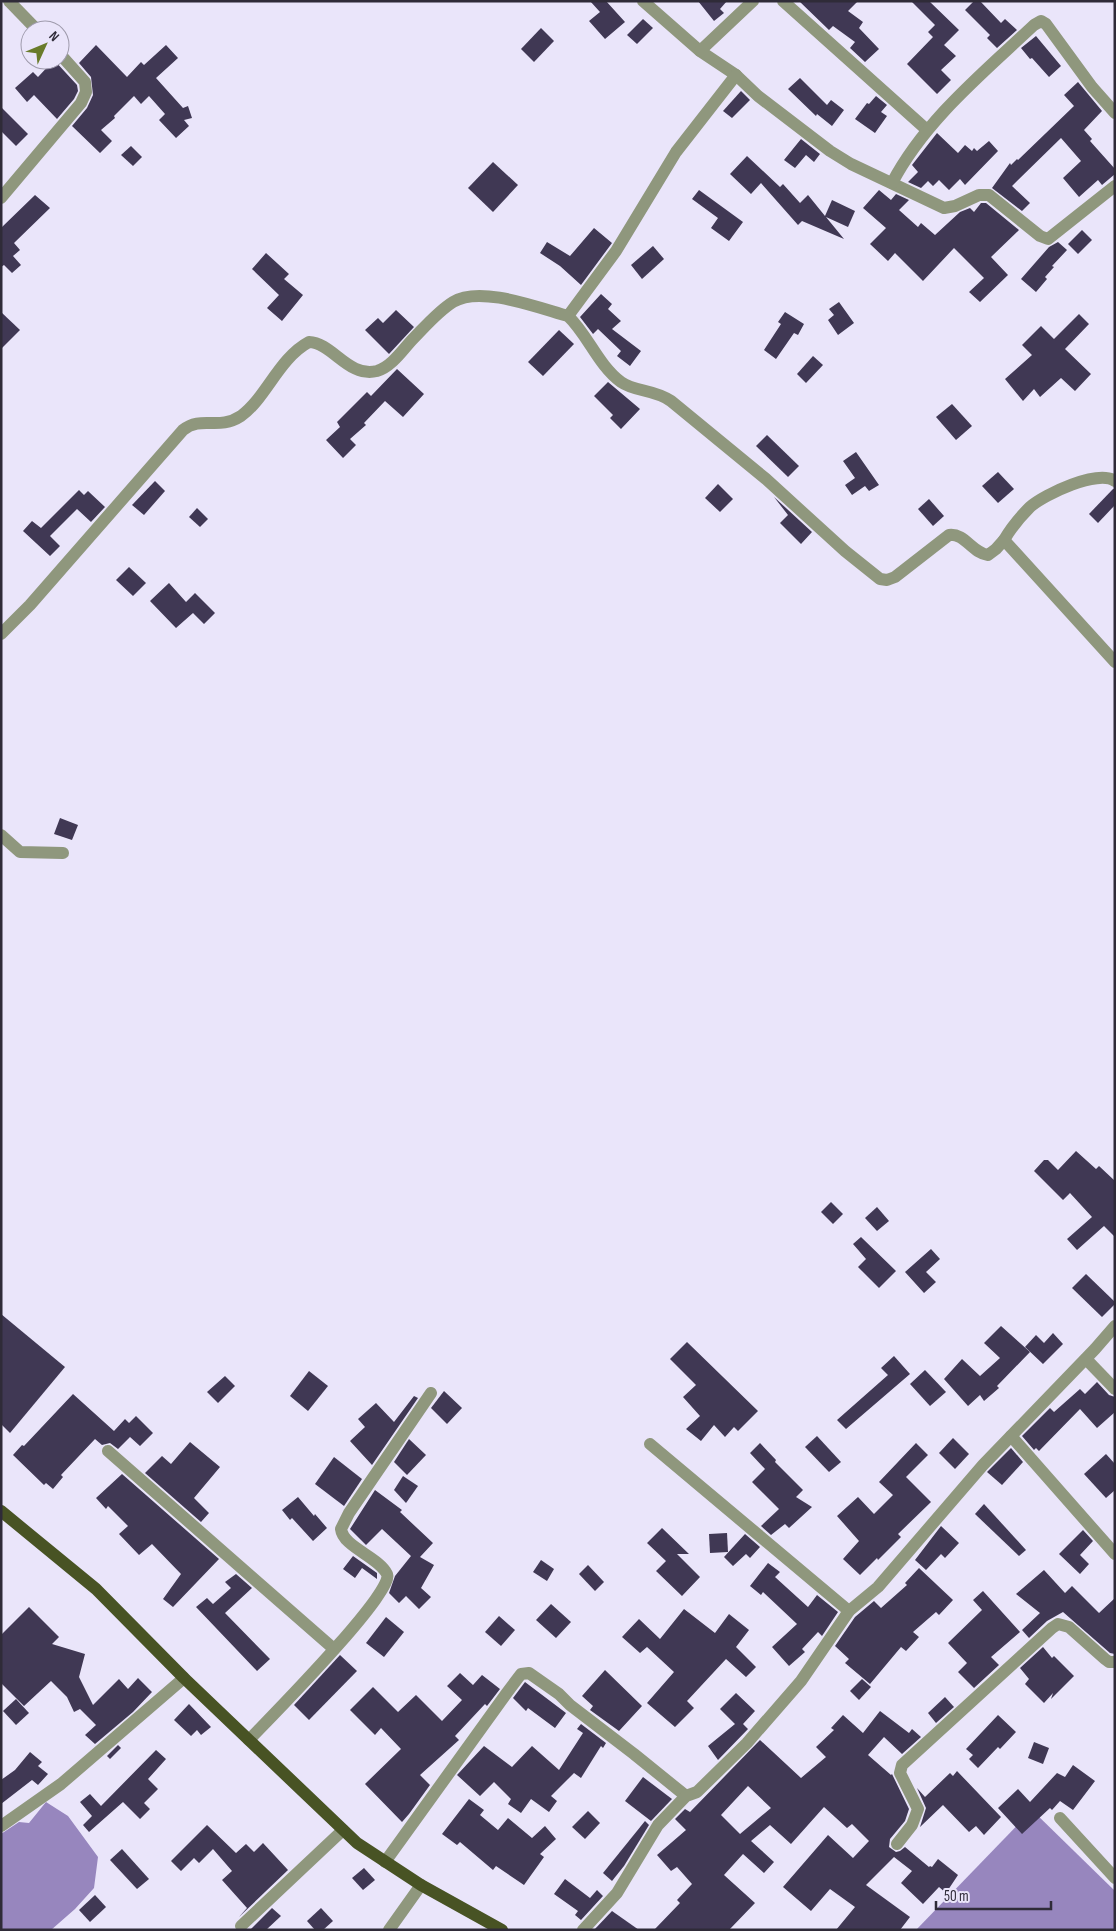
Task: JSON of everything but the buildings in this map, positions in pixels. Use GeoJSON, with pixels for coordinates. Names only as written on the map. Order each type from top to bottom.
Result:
{"type":"FeatureCollection","features":[{"type":"Feature","properties":{"kind":"main road"},"geometry":{"type":"LineString","coordinates":[[1,1511],[96,1589],[184,1678],[357,1843],[421,1885],[502,1930]]}},
{"type":"Feature","properties":{"kind":"street"},"geometry":{"type":"LineString","coordinates":[[9,1],[27,20]]}},
{"type":"Feature","properties":{"kind":"street"},"geometry":{"type":"LineString","coordinates":[[643,1],[700,51],[736,75],[758,96],[830,151],[869,174],[944,208],[955,206],[979,195],[989,195],[1040,236],[1048,239],[1115,186]]}},
{"type":"Feature","properties":{"kind":"street"},"geometry":{"type":"LineString","coordinates":[[700,51],[752,1]]}},
{"type":"Feature","properties":{"kind":"street"},"geometry":{"type":"LineString","coordinates":[[783,1],[927,130]]}},
{"type":"Feature","properties":{"kind":"street"},"geometry":{"type":"LineString","coordinates":[[892,183],[902,163],[927,130],[976,79],[1034,25],[1041,21],[1046,24],[1092,87],[1115,113]]}},
{"type":"Feature","properties":{"kind":"street"},"geometry":{"type":"LineString","coordinates":[[1,198],[81,103],[86,92],[85,82],[70,65]]}},
{"type":"Feature","properties":{"kind":"street"},"geometry":{"type":"LineString","coordinates":[[568,316],[616,250],[676,152],[736,75]]}},
{"type":"Feature","properties":{"kind":"street"},"geometry":{"type":"LineString","coordinates":[[1,634],[30,605],[183,430],[191,424],[199,422],[218,424],[232,421],[242,415],[250,408],[282,366],[309,342],[314,343],[354,368],[367,372],[378,370],[389,364],[444,310],[454,302],[468,297],[496,297],[568,316],[616,378],[624,384],[653,391],[671,401],[766,479],[880,579],[887,580],[895,577],[949,535],[957,535],[981,554],[988,555],[1004,540],[1014,524],[1031,506],[1044,497],[1089,479],[1102,476],[1115,481]]}},
{"type":"Feature","properties":{"kind":"street"},"geometry":{"type":"LineString","coordinates":[[1004,540],[1115,662]]}},
{"type":"Feature","properties":{"kind":"street"},"geometry":{"type":"LineString","coordinates":[[1,835],[20,852],[63,853]]}},
{"type":"Feature","properties":{"kind":"street"},"geometry":{"type":"LineString","coordinates":[[583,1930],[616,1893],[658,1825],[686,1796],[697,1792],[747,1743],[801,1681],[849,1611],[878,1587],[983,1465],[1086,1359],[1115,1326]]}},
{"type":"Feature","properties":{"kind":"street"},"geometry":{"type":"LineString","coordinates":[[1086,1359],[1115,1389]]}},
{"type":"Feature","properties":{"kind":"street"},"geometry":{"type":"LineString","coordinates":[[249,1740],[366,1614],[386,1585],[387,1574],[378,1564],[345,1537],[342,1533],[343,1524],[431,1393]]}},
{"type":"Feature","properties":{"kind":"street"},"geometry":{"type":"LineString","coordinates":[[1011,1436],[1115,1554]]}},
{"type":"Feature","properties":{"kind":"street"},"geometry":{"type":"LineString","coordinates":[[650,1444],[849,1611]]}},
{"type":"Feature","properties":{"kind":"street"},"geometry":{"type":"LineString","coordinates":[[108,1451],[334,1649]]}},
{"type":"Feature","properties":{"kind":"street"},"geometry":{"type":"LineString","coordinates":[[897,1844],[912,1825],[918,1809],[900,1773],[902,1766],[1052,1628],[1058,1624],[1069,1627],[1104,1659],[1109,1662],[1115,1662]]}},
{"type":"Feature","properties":{"kind":"street"},"geometry":{"type":"LineString","coordinates":[[385,1862],[521,1674],[529,1673],[560,1694],[570,1705],[686,1796]]}},
{"type":"Feature","properties":{"kind":"street"},"geometry":{"type":"LineString","coordinates":[[1,1826],[61,1784],[184,1678]]}},
{"type":"Feature","properties":{"kind":"street"},"geometry":{"type":"LineString","coordinates":[[1060,1818],[1115,1878]]}},
{"type":"Feature","properties":{"kind":"street"},"geometry":{"type":"LineString","coordinates":[[241,1926],[344,1830]]}},
{"type":"Feature","properties":{"kind":"street"},"geometry":{"type":"LineString","coordinates":[[389,1930],[421,1885]]}},
{"type":"Feature","properties":{"kind":"shaded area"},"geometry":{"type":"Polygon","coordinates":[[[46,1802],[68,1816],[98,1857],[94,1888],[75,1909],[51,1930],[1,1930],[1,1834],[19,1822],[29,1823],[46,1802]]]}},
{"type":"Feature","properties":{"kind":"shaded area"},"geometry":{"type":"Polygon","coordinates":[[[1032,1810],[1115,1891],[1115,1930],[916,1930],[1032,1810]]]}}]}
